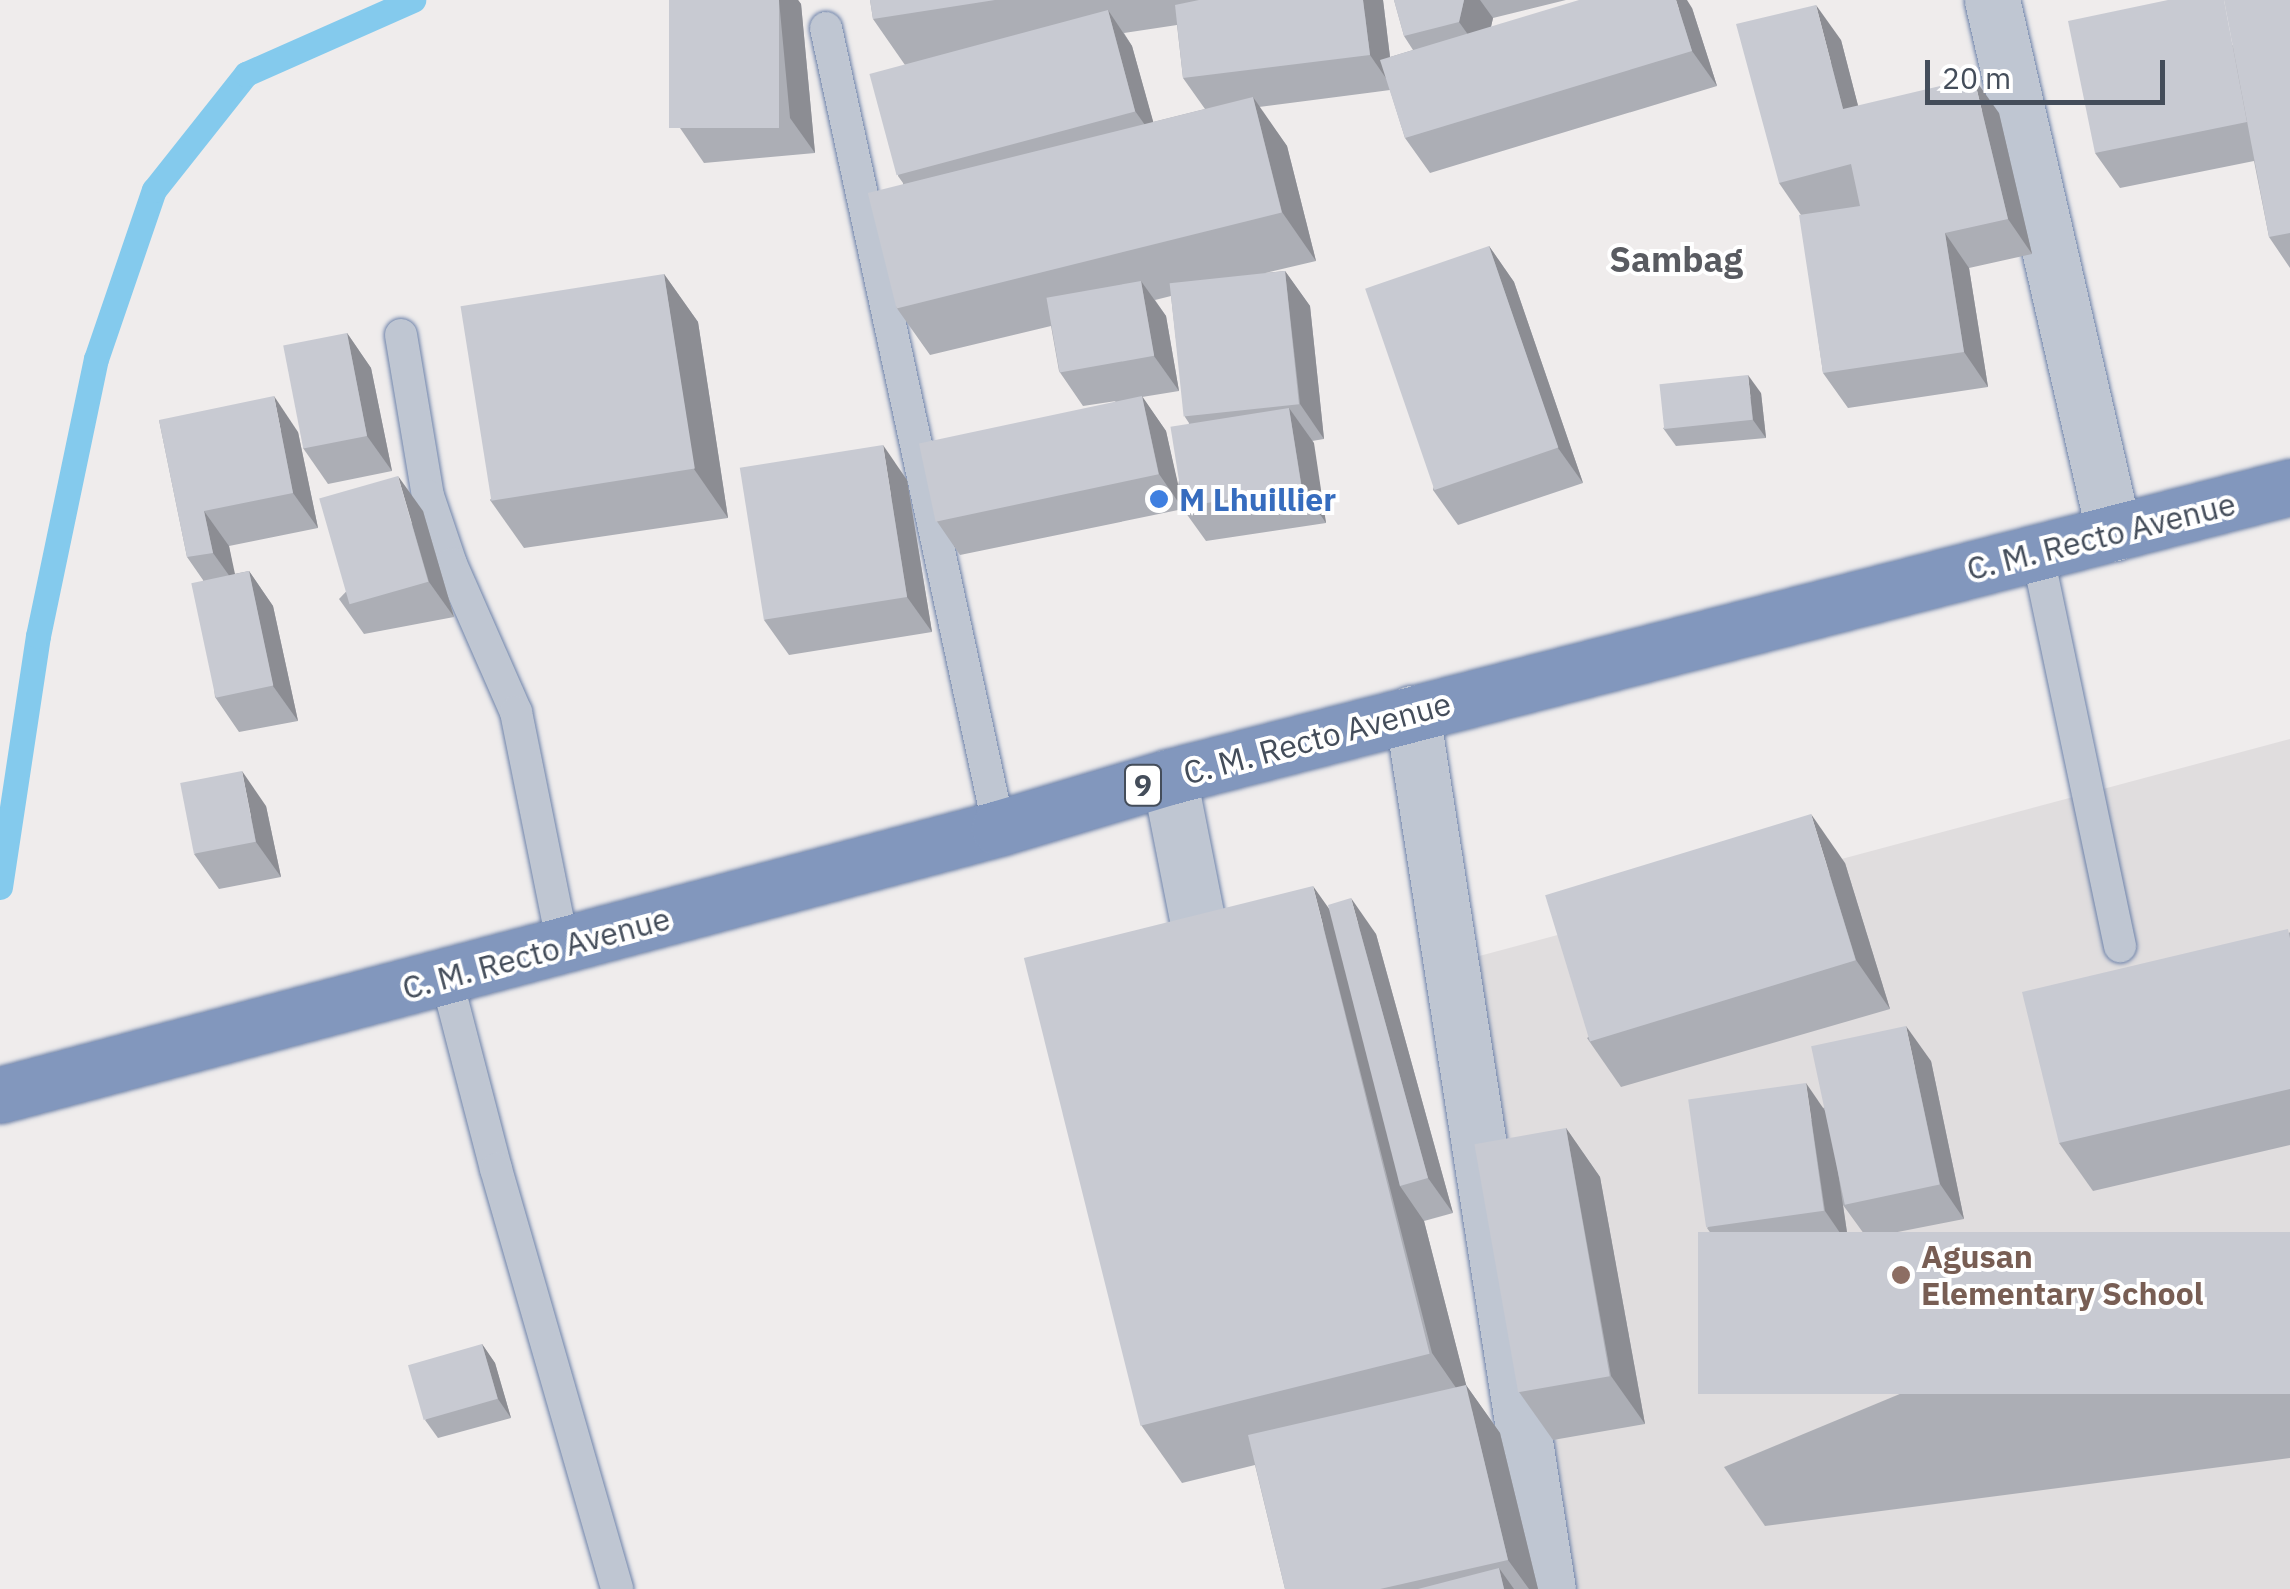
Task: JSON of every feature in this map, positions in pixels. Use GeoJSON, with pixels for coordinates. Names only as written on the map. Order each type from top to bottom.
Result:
{"type":"FeatureCollection","features":[{"type":"Feature","properties":{"kind":"highway","name":"C. M. Recto Avenue"},"geometry":{"type":"LineString","coordinates":[[0,1095],[999,828],[1169,777],[2290,487]]}},
{"type":"Feature","properties":{"kind":"street"},"geometry":{"type":"LineString","coordinates":[[1992,0],[2114,533]]}},
{"type":"Feature","properties":{"kind":"street"},"geometry":{"type":"LineString","coordinates":[[1412,713],[1548,1589]]}},
{"type":"Feature","properties":{"kind":"street"},"geometry":{"type":"LineString","coordinates":[[1169,777],[1221,1043]]}},
{"type":"Feature","properties":{"kind":"lane"},"geometry":{"type":"LineString","coordinates":[[826,28],[999,828]]}},
{"type":"Feature","properties":{"kind":"lane"},"geometry":{"type":"LineString","coordinates":[[401,335],[428,496],[450,564],[516,712],[564,946]]}},
{"type":"Feature","properties":{"kind":"lane"},"geometry":{"type":"LineString","coordinates":[[2037,552],[2120,946]]}},
{"type":"Feature","properties":{"kind":"lane"},"geometry":{"type":"LineString","coordinates":[[446,977],[496,1170],[617,1589]]}},
{"type":"Feature","properties":{"kind":"shaded area","name":"Agusan Elementary School"},"geometry":{"type":"Polygon","coordinates":[[[2290,739],[2290,1589],[1567,1589],[1457,962],[2290,739]]]}},
{"type":"Feature","properties":{"kind":"building"},"geometry":{"type":"Polygon","coordinates":[[[669,0],[779,0],[779,128],[669,128],[669,0]]]}},
{"type":"Feature","properties":{"kind":"building"},"geometry":{"type":"Polygon","coordinates":[[[870,0],[995,0],[873,19],[870,0]]]}},
{"type":"Feature","properties":{"kind":"building"},"geometry":{"type":"Polygon","coordinates":[[[1199,0],[1363,0],[1370,55],[1183,78],[1175,5],[1199,0]]]}},
{"type":"Feature","properties":{"kind":"building"},"geometry":{"type":"Polygon","coordinates":[[[1394,0],[1464,0],[1459,22],[1404,36],[1394,0]]]}},
{"type":"Feature","properties":{"kind":"building"},"geometry":{"type":"Polygon","coordinates":[[[1579,0],[1676,0],[1692,51],[1405,138],[1380,60],[1579,0]]]}},
{"type":"Feature","properties":{"kind":"building"},"geometry":{"type":"Polygon","coordinates":[[[2168,0],[2224,0],[2247,122],[2095,153],[2068,21],[2168,0]]]}},
{"type":"Feature","properties":{"kind":"building"},"geometry":{"type":"Polygon","coordinates":[[[2224,0],[2290,0],[2290,233],[2269,237],[2224,0]]]}},
{"type":"Feature","properties":{"kind":"building"},"geometry":{"type":"Polygon","coordinates":[[[1816,5],[1843,109],[1974,78],[2008,219],[1945,233],[1964,352],[1823,373],[1799,215],[1860,206],[1851,164],[1779,183],[1736,24],[1816,5]]]}},
{"type":"Feature","properties":{"kind":"building"},"geometry":{"type":"Polygon","coordinates":[[[1108,10],[1135,111],[897,175],[869,74],[1108,10]]]}},
{"type":"Feature","properties":{"kind":"building"},"geometry":{"type":"Polygon","coordinates":[[[1253,97],[1282,212],[897,309],[868,193],[1253,97]]]}},
{"type":"Feature","properties":{"kind":"building"},"geometry":{"type":"Polygon","coordinates":[[[1489,246],[1558,447],[1434,490],[1365,289],[1489,246]]]}},
{"type":"Feature","properties":{"kind":"building"},"geometry":{"type":"Polygon","coordinates":[[[1285,271],[1299,404],[1184,416],[1170,283],[1285,271]]]}},
{"type":"Feature","properties":{"kind":"building"},"geometry":{"type":"Polygon","coordinates":[[[664,274],[695,469],[491,501],[461,306],[664,274]]]}},
{"type":"Feature","properties":{"kind":"building"},"geometry":{"type":"Polygon","coordinates":[[[1141,281],[1154,356],[1060,373],[1046,298],[1141,281]]]}},
{"type":"Feature","properties":{"kind":"building"},"geometry":{"type":"Polygon","coordinates":[[[347,333],[367,436],[303,448],[283,345],[347,333]]]}},
{"type":"Feature","properties":{"kind":"building"},"geometry":{"type":"Polygon","coordinates":[[[1748,375],[1753,420],[1664,429],[1659,384],[1748,375]]]}},
{"type":"Feature","properties":{"kind":"building"},"geometry":{"type":"Polygon","coordinates":[[[274,396],[293,493],[204,511],[213,553],[187,557],[159,420],[274,396]]]}},
{"type":"Feature","properties":{"kind":"building"},"geometry":{"type":"Polygon","coordinates":[[[1142,396],[1159,474],[936,522],[919,443],[1142,396]]]}},
{"type":"Feature","properties":{"kind":"building"},"geometry":{"type":"Polygon","coordinates":[[[1289,408],[1302,488],[1183,507],[1170,427],[1289,408]]]}},
{"type":"Feature","properties":{"kind":"building"},"geometry":{"type":"Polygon","coordinates":[[[883,445],[907,597],[764,620],[740,468],[883,445]]]}},
{"type":"Feature","properties":{"kind":"building"},"geometry":{"type":"Polygon","coordinates":[[[398,476],[428,582],[349,604],[319,499],[398,476]]]}},
{"type":"Feature","properties":{"kind":"building"},"geometry":{"type":"Polygon","coordinates":[[[249,571],[273,685],[216,698],[191,583],[249,571]]]}},
{"type":"Feature","properties":{"kind":"building"},"geometry":{"type":"Polygon","coordinates":[[[242,771],[256,842],[194,854],[180,783],[242,771]]]}},
{"type":"Feature","properties":{"kind":"building"},"geometry":{"type":"Polygon","coordinates":[[[1811,814],[1856,960],[1590,1042],[1545,895],[1811,814]]]}},
{"type":"Feature","properties":{"kind":"building"},"geometry":{"type":"Polygon","coordinates":[[[1313,886],[1430,1354],[1140,1426],[1024,958],[1313,886]]]}},
{"type":"Feature","properties":{"kind":"building"},"geometry":{"type":"Polygon","coordinates":[[[1351,898],[1428,1178],[1400,1186],[1328,905],[1351,898]]]}},
{"type":"Feature","properties":{"kind":"building"},"geometry":{"type":"Polygon","coordinates":[[[2288,929],[2290,1089],[2059,1143],[2022,992],[2288,929]]]}},
{"type":"Feature","properties":{"kind":"building"},"geometry":{"type":"Polygon","coordinates":[[[1906,1026],[1940,1184],[1845,1205],[1811,1046],[1906,1026]]]}},
{"type":"Feature","properties":{"kind":"building"},"geometry":{"type":"Polygon","coordinates":[[[1806,1083],[1824,1211],[1706,1227],[1688,1100],[1806,1083]]]}},
{"type":"Feature","properties":{"kind":"building"},"geometry":{"type":"Polygon","coordinates":[[[1566,1128],[1610,1376],[1518,1392],[1474,1144],[1566,1128]]]}},
{"type":"Feature","properties":{"kind":"building"},"geometry":{"type":"Polygon","coordinates":[[[1698,1232],[2290,1232],[2290,1394],[1698,1394],[1698,1232]]]}},
{"type":"Feature","properties":{"kind":"building"},"geometry":{"type":"Polygon","coordinates":[[[482,1344],[498,1399],[424,1420],[408,1365],[482,1344]]]}},
{"type":"Feature","properties":{"kind":"building"},"geometry":{"type":"Polygon","coordinates":[[[1466,1385],[1508,1560],[1380,1589],[1285,1589],[1248,1435],[1466,1385]]]}},
{"type":"Feature","properties":{"kind":"building"},"geometry":{"type":"Polygon","coordinates":[[[1499,1568],[1504,1589],[1418,1589],[1499,1568]]]}},
{"type":"Feature","properties":{"kind":"waterway"},"geometry":{"type":"LineString","coordinates":[[0,887],[38,636],[96,359],[154,190],[246,74],[413,0]]}},
{"type":"Feature","properties":{"kind":"place","name":"M Lhuillier"},"geometry":{"type":"Point","coordinates":[1159,499]}},
{"type":"Feature","properties":{"kind":"place","name":"Agusan Elementary School"},"geometry":{"type":"Point","coordinates":[1901,1275]}},
{"type":"Feature","properties":{"kind":"district","name":"Sambag"},"geometry":{"type":"Point","coordinates":[1676,259]}}]}
